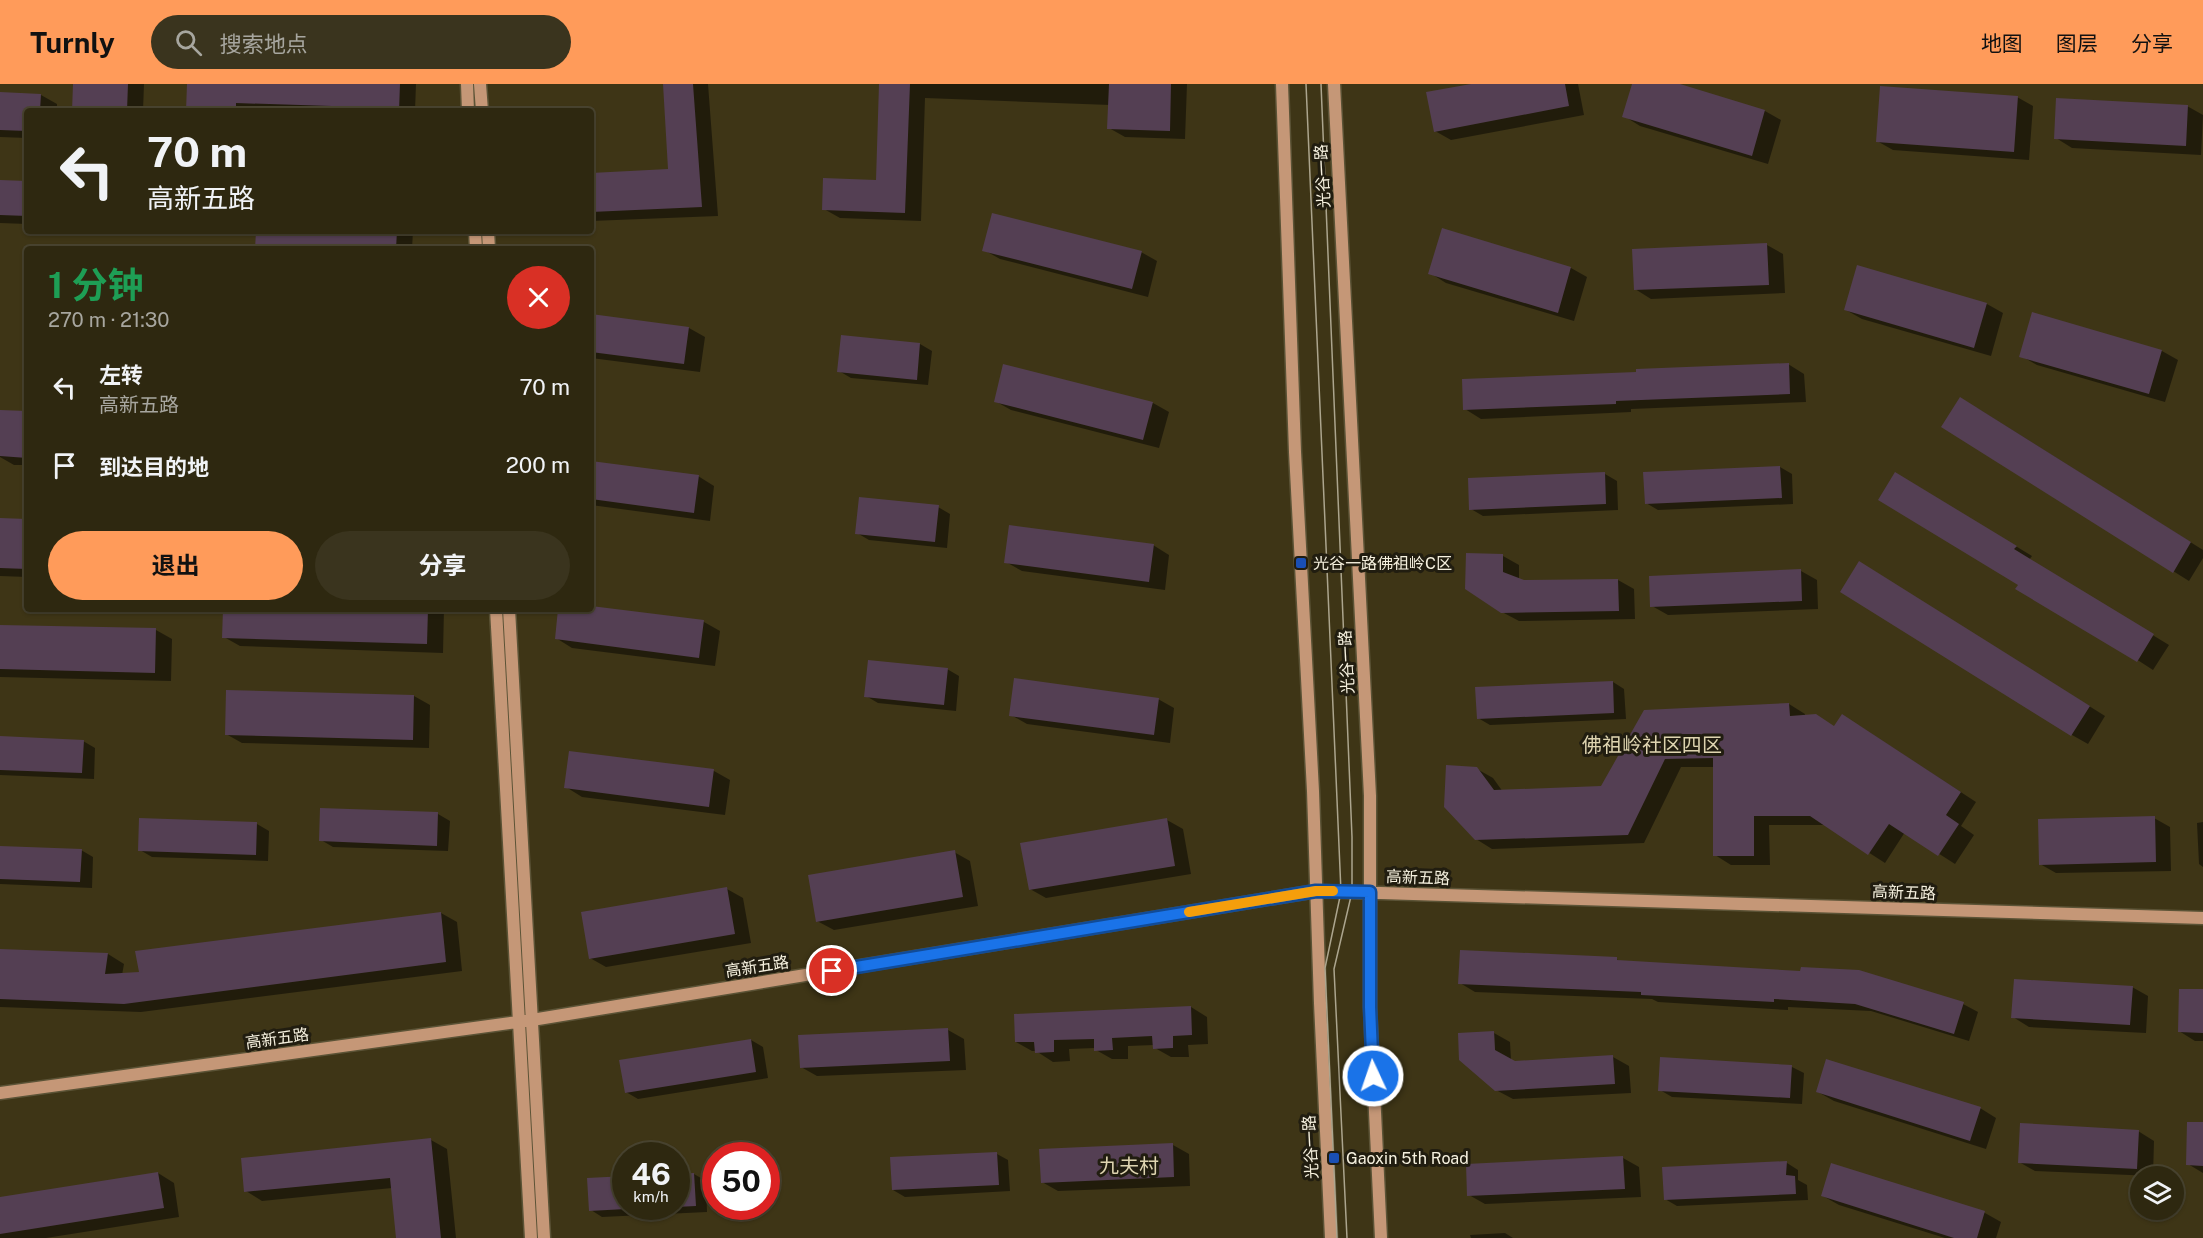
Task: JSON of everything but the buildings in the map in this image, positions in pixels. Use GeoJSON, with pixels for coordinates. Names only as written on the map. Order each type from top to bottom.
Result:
{"type":"FeatureCollection","features":[{"type":"Feature","properties":{"kind":"main road"},"geometry":{"type":"LineString","coordinates":[[467,84],[468,108]]}},
{"type":"Feature","properties":{"kind":"main road"},"geometry":{"type":"LineString","coordinates":[[480,84],[482,108]]}},
{"type":"Feature","properties":{"kind":"main road","name":"光谷一路"},"geometry":{"type":"LineString","coordinates":[[1282,84],[1295,452],[1331,1238]]}},
{"type":"Feature","properties":{"kind":"main road","name":"光谷一路"},"geometry":{"type":"LineString","coordinates":[[1334,84],[1370,796],[1370,1007],[1381,1238]]}},
{"type":"Feature","properties":{"kind":"main road"},"geometry":{"type":"LineString","coordinates":[[496,612],[531,1238]]}},
{"type":"Feature","properties":{"kind":"main road"},"geometry":{"type":"LineString","coordinates":[[509,612],[544,1238]]}},
{"type":"Feature","properties":{"kind":"main road","name":"高新五路"},"geometry":{"type":"LineString","coordinates":[[0,1093],[519,1022],[1316,891],[2203,918]]}},
{"type":"Feature","properties":{"kind":"tram line"},"geometry":{"type":"LineString","coordinates":[[1306,84],[1341,892],[1325,968],[1337,1238]]}},
{"type":"Feature","properties":{"kind":"tram line"},"geometry":{"type":"LineString","coordinates":[[1321,84],[1352,837],[1352,892],[1334,969],[1347,1238]]}},
{"type":"Feature","properties":{"kind":"slow traffic"},"geometry":{"type":"LineString","coordinates":[[1189,912],[1316,891],[1333,891]]}},
{"type":"Feature","properties":{"kind":"place","name":"光谷一路佛祖岭C区"},"geometry":{"type":"Point","coordinates":[1301,563]}},
{"type":"Feature","properties":{"kind":"place","name":"Gaoxin 5th Road"},"geometry":{"type":"Point","coordinates":[1334,1158]}},
{"type":"Feature","properties":{"kind":"district","name":"佛祖岭社区四区"},"geometry":{"type":"Point","coordinates":[1652,745]}},
{"type":"Feature","properties":{"kind":"district","name":"九夫村"},"geometry":{"type":"Point","coordinates":[1129,1166]}},
{"type":"Feature","properties":{"kind":"route"},"geometry":{"type":"LineString","coordinates":[[832,971],[1316,891],[1370,892],[1370,1007],[1373,1076]]}}]}
